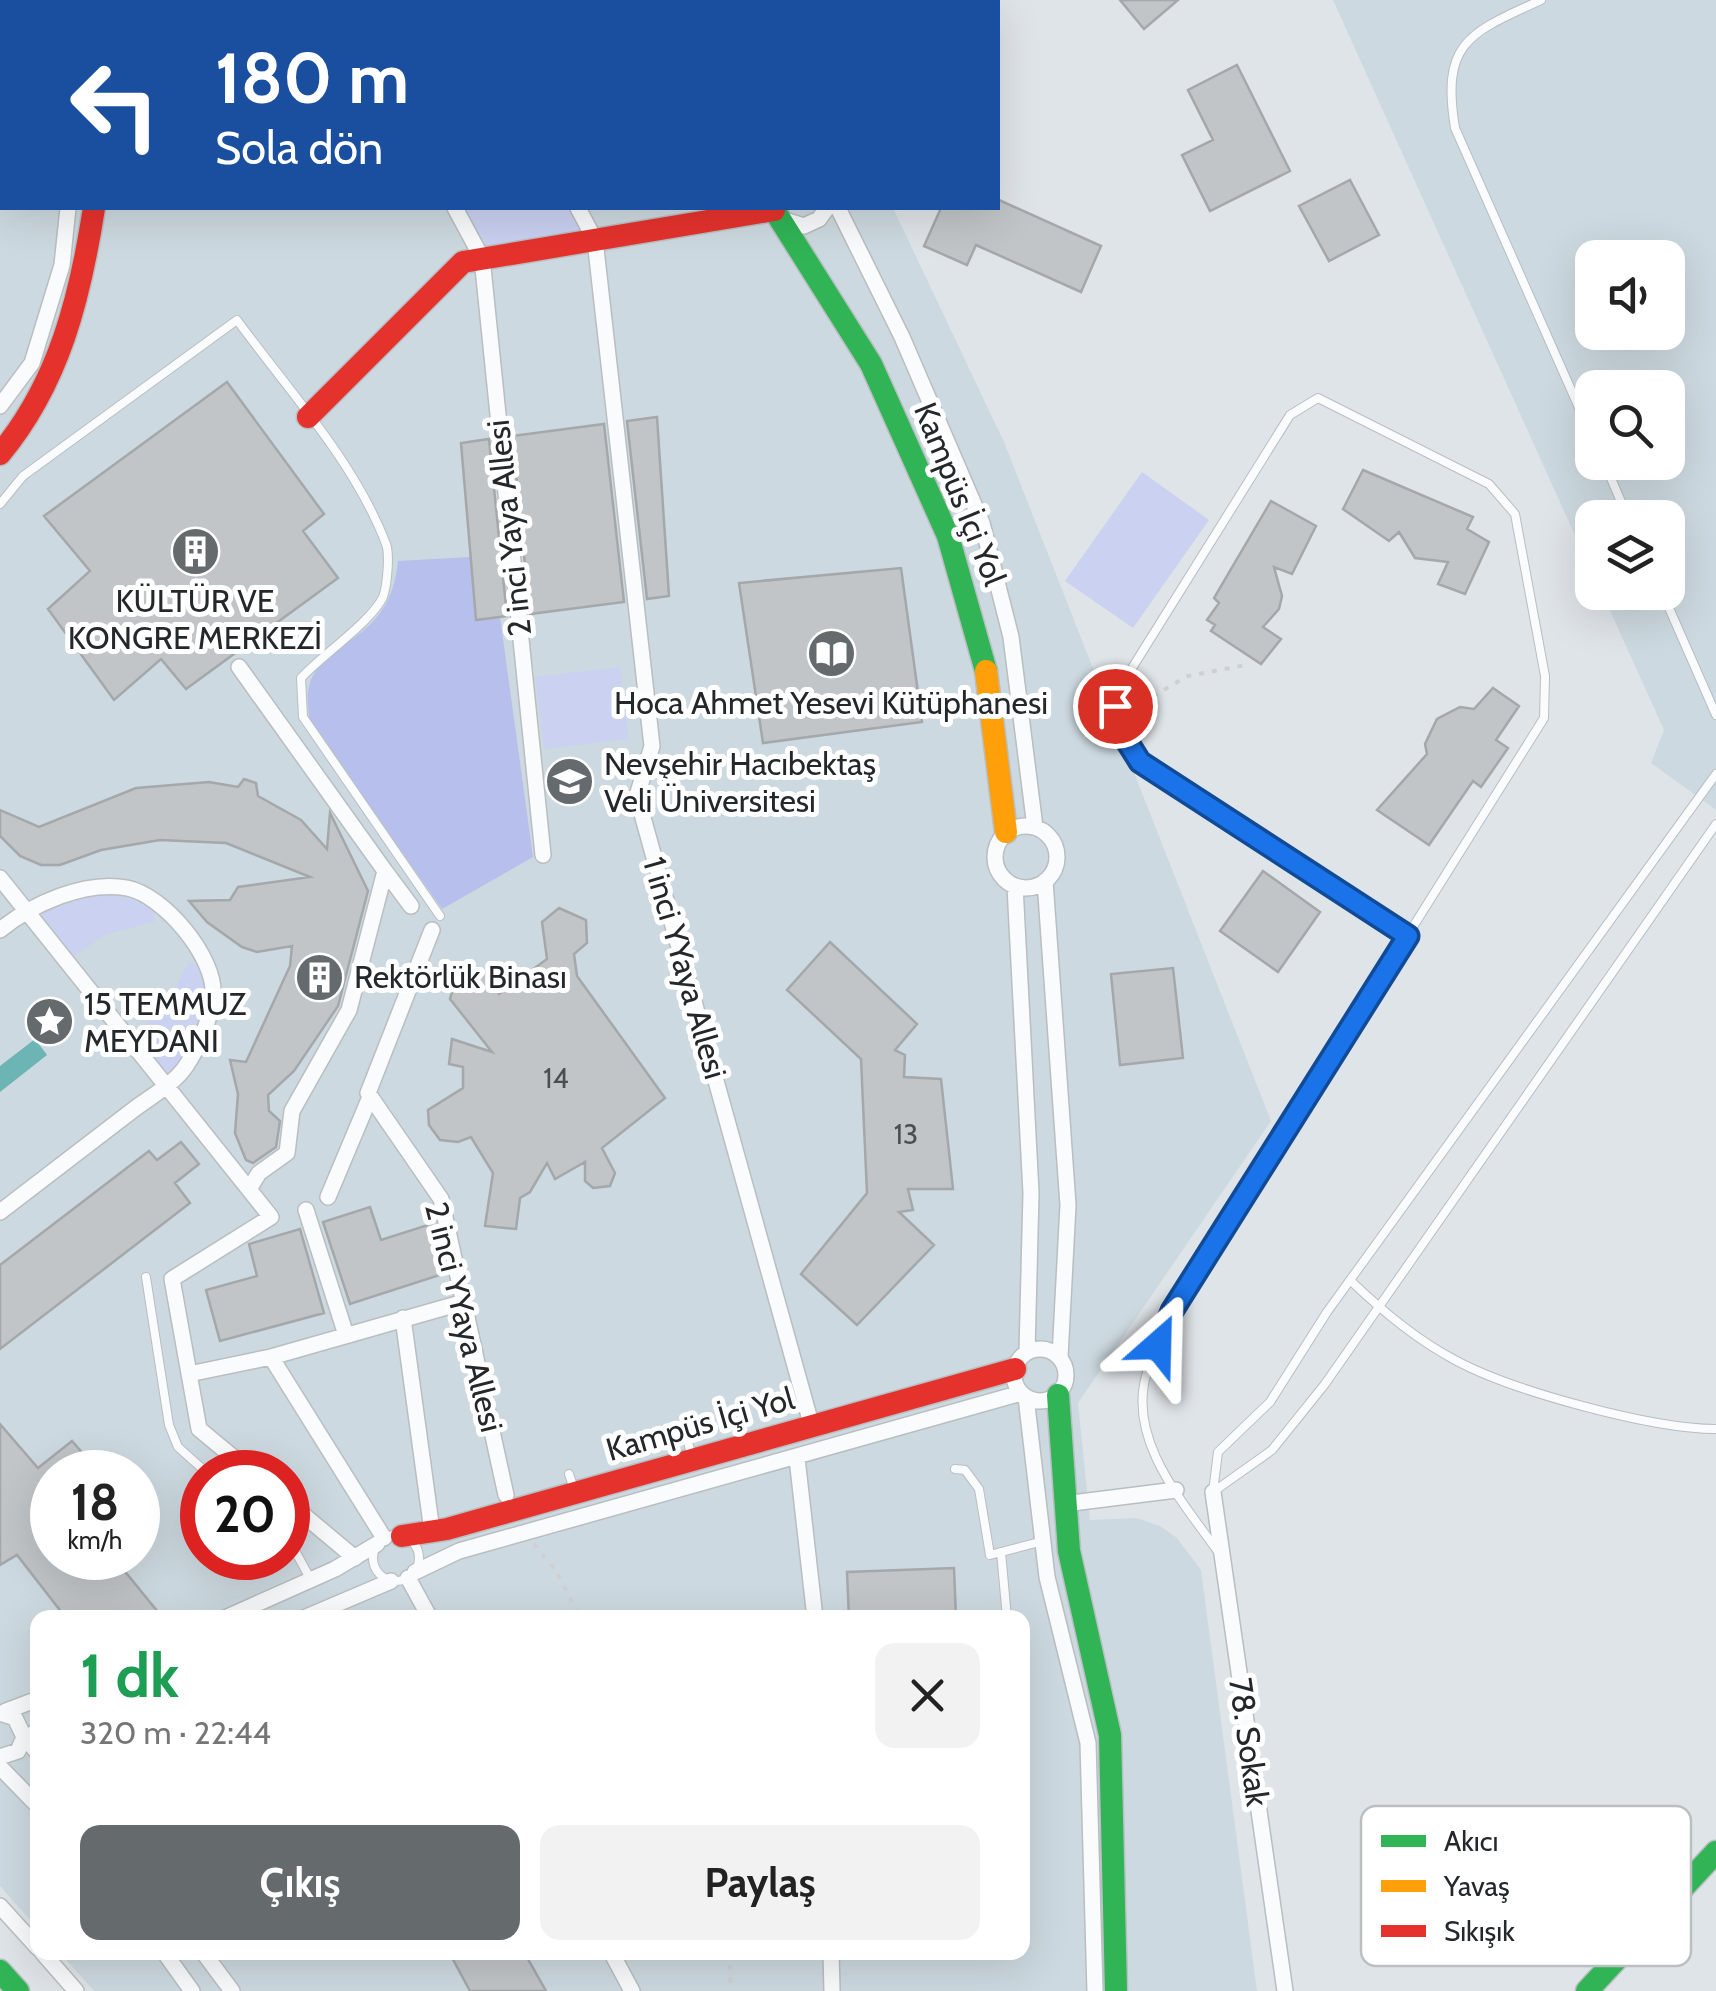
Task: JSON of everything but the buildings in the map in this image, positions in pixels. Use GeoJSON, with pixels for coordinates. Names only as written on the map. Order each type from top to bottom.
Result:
{"type":"FeatureCollection","features":[{"type":"Feature","properties":{"kind":"main road"},"geometry":{"type":"LineString","coordinates":[[0,454],[12,442],[59,357],[82,291],[94,210]]}},
{"type":"Feature","properties":{"kind":"main road"},"geometry":{"type":"LineString","coordinates":[[308,418],[463,262],[768,210]]}},
{"type":"Feature","properties":{"kind":"main road","name":"Kampüs İçi Yol"},"geometry":{"type":"LineString","coordinates":[[775,210],[872,364],[948,536],[983,648],[1006,832]]}},
{"type":"Feature","properties":{"kind":"main road","name":"Kampüs İçi Yol"},"geometry":{"type":"LineString","coordinates":[[388,1540],[432,1532],[689,1449],[812,1426],[1021,1360]]}},
{"type":"Feature","properties":{"kind":"main road"},"geometry":{"type":"LineString","coordinates":[[1058,1395],[1068,1551],[1110,1735],[1116,1991]]}},
{"type":"Feature","properties":{"kind":"main road"},"geometry":{"type":"LineString","coordinates":[[1691,1879],[1716,1852]]}},
{"type":"Feature","properties":{"kind":"main road"},"geometry":{"type":"LineString","coordinates":[[1587,1991],[1610,1966]]}},
{"type":"Feature","properties":{"kind":"main road"},"geometry":{"type":"LineString","coordinates":[[0,1971],[18,1991]]}},
{"type":"Feature","properties":{"kind":"street"},"geometry":{"type":"LineString","coordinates":[[0,406],[32,363],[62,265],[68,210]]}},
{"type":"Feature","properties":{"kind":"street","name":"2 inci Yaya Allesi"},"geometry":{"type":"LineString","coordinates":[[457,210],[482,258],[543,854]]}},
{"type":"Feature","properties":{"kind":"street","name":"1 inci YYaya Allesi"},"geometry":{"type":"LineString","coordinates":[[579,210],[596,240],[652,746],[637,796],[812,1426]]}},
{"type":"Feature","properties":{"kind":"street"},"geometry":{"type":"LineString","coordinates":[[775,210],[787,223],[804,226],[820,220],[826,210]]}},
{"type":"Feature","properties":{"kind":"street","name":"Kampüs İçi Yol"},"geometry":{"type":"LineString","coordinates":[[839,210],[902,337],[982,523],[1011,637],[1035,827]]}},
{"type":"Feature","properties":{"kind":"street"},"geometry":{"type":"LineString","coordinates":[[239,666],[411,906]]}},
{"type":"Feature","properties":{"kind":"street"},"geometry":{"type":"LineString","coordinates":[[1035,827],[1046,832],[1056,851],[1056,862],[1045,881],[1036,886],[1014,886],[998,872],[995,862],[999,841],[1006,832],[1035,827]]}},
{"type":"Feature","properties":{"kind":"street"},"geometry":{"type":"LineString","coordinates":[[249,1190],[259,1173],[287,1153],[292,1112],[348,1010],[385,871]]}},
{"type":"Feature","properties":{"kind":"street"},"geometry":{"type":"LineString","coordinates":[[0,878],[271,1218]]}},
{"type":"Feature","properties":{"kind":"street"},"geometry":{"type":"LineString","coordinates":[[1023,1395],[1039,1402],[1058,1395],[1067,1376],[1060,1357],[1068,1205],[1045,881]]}},
{"type":"Feature","properties":{"kind":"street"},"geometry":{"type":"LineString","coordinates":[[1014,886],[1030,1193],[1021,1360],[1023,1395],[1043,1541],[1088,1743],[1094,1991]]}},
{"type":"Feature","properties":{"kind":"street"},"geometry":{"type":"LineString","coordinates":[[0,930],[26,910],[100,887],[130,888],[170,912],[189,935],[198,947],[214,992],[204,1032],[185,1069],[0,1212]]}},
{"type":"Feature","properties":{"kind":"street"},"geometry":{"type":"LineString","coordinates":[[346,1335],[317,1205],[370,1096],[436,923]]}},
{"type":"Feature","properties":{"kind":"street","name":"2 inci YYaya Allesi"},"geometry":{"type":"LineString","coordinates":[[370,1096],[441,1199],[506,1494]]}},
{"type":"Feature","properties":{"kind":"street"},"geometry":{"type":"LineString","coordinates":[[224,1450],[198,1429],[172,1280],[271,1218],[317,1205]]}},
{"type":"Feature","properties":{"kind":"street"},"geometry":{"type":"LineString","coordinates":[[189,1374],[271,1357],[464,1302]]}},
{"type":"Feature","properties":{"kind":"street"},"geometry":{"type":"LineString","coordinates":[[403,1318],[432,1532]]}},
{"type":"Feature","properties":{"kind":"street"},"geometry":{"type":"LineString","coordinates":[[1021,1360],[1042,1348],[1060,1357]]}},
{"type":"Feature","properties":{"kind":"street"},"geometry":{"type":"LineString","coordinates":[[271,1357],[388,1540]]}},
{"type":"Feature","properties":{"kind":"street","name":"Kampüs İçi Yol"},"geometry":{"type":"LineString","coordinates":[[412,1575],[459,1551],[1023,1395]]}},
{"type":"Feature","properties":{"kind":"street"},"geometry":{"type":"LineString","coordinates":[[797,1458],[814,1610]]}},
{"type":"Feature","properties":{"kind":"street"},"geometry":{"type":"LineString","coordinates":[[572,1484],[578,1518]]}},
{"type":"Feature","properties":{"kind":"street"},"geometry":{"type":"LineString","coordinates":[[1064,1504],[1176,1490]]}},
{"type":"Feature","properties":{"kind":"street","name":"78. Sokak"},"geometry":{"type":"LineString","coordinates":[[1213,1492],[1285,1991]]}},
{"type":"Feature","properties":{"kind":"street"},"geometry":{"type":"LineString","coordinates":[[310,1520],[355,1558]]}},
{"type":"Feature","properties":{"kind":"street","name":"Kampüs İçi Yol"},"geometry":{"type":"LineString","coordinates":[[243,1610],[388,1540]]}},
{"type":"Feature","properties":{"kind":"street"},"geometry":{"type":"LineString","coordinates":[[412,1575],[427,1610]]}},
{"type":"Feature","properties":{"kind":"street"},"geometry":{"type":"LineString","coordinates":[[323,1610],[391,1581]]}},
{"type":"Feature","properties":{"kind":"street"},"geometry":{"type":"LineString","coordinates":[[3,1710],[30,1702]]}},
{"type":"Feature","properties":{"kind":"street"},"geometry":{"type":"LineString","coordinates":[[3,1710],[30,1733]]}},
{"type":"Feature","properties":{"kind":"street"},"geometry":{"type":"LineString","coordinates":[[0,1758],[18,1751],[30,1735]]}},
{"type":"Feature","properties":{"kind":"street"},"geometry":{"type":"LineString","coordinates":[[0,1767],[30,1798]]}},
{"type":"Feature","properties":{"kind":"street"},"geometry":{"type":"LineString","coordinates":[[0,1906],[30,1939]]}},
{"type":"Feature","properties":{"kind":"street"},"geometry":{"type":"LineString","coordinates":[[49,1960],[76,1991]]}},
{"type":"Feature","properties":{"kind":"street"},"geometry":{"type":"LineString","coordinates":[[170,1960],[192,1991]]}},
{"type":"Feature","properties":{"kind":"street"},"geometry":{"type":"LineString","coordinates":[[209,1960],[232,1991]]}},
{"type":"Feature","properties":{"kind":"street"},"geometry":{"type":"LineString","coordinates":[[615,1960],[632,1991]]}},
{"type":"Feature","properties":{"kind":"street"},"geometry":{"type":"LineString","coordinates":[[831,1960],[832,1991]]}},
{"type":"Feature","properties":{"kind":"lane"},"geometry":{"type":"LineString","coordinates":[[1541,0],[1501,18],[1458,48],[1448,85],[1455,128],[1575,399]]}},
{"type":"Feature","properties":{"kind":"lane"},"geometry":{"type":"LineString","coordinates":[[0,504],[23,476],[237,320],[351,476],[388,548],[383,596],[364,621],[301,678],[303,718],[436,923]]}},
{"type":"Feature","properties":{"kind":"lane"},"geometry":{"type":"LineString","coordinates":[[1222,1558],[1158,1462],[1146,1429],[1144,1379],[1172,1311],[1408,936],[1544,718],[1545,676],[1515,514],[1489,484],[1318,398],[1290,415],[1124,680],[1117,716],[1120,730],[1140,762],[1408,936]]}},
{"type":"Feature","properties":{"kind":"lane"},"geometry":{"type":"LineString","coordinates":[[1670,610],[1716,715]]}},
{"type":"Feature","properties":{"kind":"lane"},"geometry":{"type":"LineString","coordinates":[[1213,1492],[1218,1452],[1270,1402],[1350,1280],[1716,774]]}},
{"type":"Feature","properties":{"kind":"lane"},"geometry":{"type":"LineString","coordinates":[[1213,1492],[1272,1450],[1378,1307],[1716,824]]}},
{"type":"Feature","properties":{"kind":"lane"},"geometry":{"type":"LineString","coordinates":[[146,1278],[169,1425],[181,1450]]}},
{"type":"Feature","properties":{"kind":"lane"},"geometry":{"type":"LineString","coordinates":[[1350,1280],[1378,1307],[1455,1360],[1521,1386],[1678,1429],[1716,1429]]}},
{"type":"Feature","properties":{"kind":"lane"},"geometry":{"type":"LineString","coordinates":[[955,1469],[966,1470],[975,1480],[984,1508],[990,1555],[1043,1541]]}},
{"type":"Feature","properties":{"kind":"lane"},"geometry":{"type":"LineString","coordinates":[[388,1540],[416,1546],[412,1575],[391,1581],[376,1570],[374,1553],[388,1540]]}},
{"type":"Feature","properties":{"kind":"lane"},"geometry":{"type":"LineString","coordinates":[[1001,1552],[1006,1610]]}},
{"type":"Feature","properties":{"kind":"path"},"geometry":{"type":"LineString","coordinates":[[1117,716],[1188,676],[1246,666]]}},
{"type":"Feature","properties":{"kind":"path"},"geometry":{"type":"LineString","coordinates":[[525,1532],[557,1572],[576,1610]]}},
{"type":"Feature","properties":{"kind":"path"},"geometry":{"type":"LineString","coordinates":[[729,1960],[731,1991]]}},
{"type":"Feature","properties":{"kind":"shaded area"},"geometry":{"type":"Polygon","coordinates":[[[1333,0],[1716,0],[1716,810],[1651,763],[1664,730],[1610,610],[1685,610],[1685,500],[1575,500],[1575,535],[1333,0]]]}},
{"type":"Feature","properties":{"kind":"shaded area","name":"Nevşehir Hacıbektaş Veli Üniversitesi"},"geometry":{"type":"Polygon","coordinates":[[[0,210],[894,210],[1004,442],[1271,1121],[1078,1403],[1090,1520],[1136,1518],[1160,1526],[1177,1538],[1201,1570],[1257,1991],[94,1991],[66,1960],[1030,1960],[1030,1610],[30,1610],[30,1920],[0,1886],[0,210]]]}},
{"type":"Feature","properties":{"kind":"shaded area"},"geometry":{"type":"Polygon","coordinates":[[[456,210],[579,210],[595,240],[482,258],[456,210]]]}},
{"type":"Feature","properties":{"kind":"shaded area"},"geometry":{"type":"Polygon","coordinates":[[[1142,472],[1209,520],[1133,628],[1065,581],[1142,472]]]}},
{"type":"Feature","properties":{"kind":"shaded area"},"geometry":{"type":"Polygon","coordinates":[[[471,557],[476,620],[500,617],[533,857],[442,909],[309,720],[308,695],[316,671],[327,658],[382,610],[398,561],[471,557]]]}},
{"type":"Feature","properties":{"kind":"shaded area"},"geometry":{"type":"Polygon","coordinates":[[[620,667],[629,739],[544,749],[535,677],[620,667]]]}},
{"type":"Feature","properties":{"kind":"shaded area"},"geometry":{"type":"Polygon","coordinates":[[[101,893],[142,900],[153,908],[155,921],[105,935],[71,958],[37,918],[42,912],[101,893]]]}},
{"type":"Feature","properties":{"kind":"shaded area"},"geometry":{"type":"Polygon","coordinates":[[[189,962],[201,967],[203,1013],[171,1075],[164,1078],[133,1035],[164,1008],[189,962]]]}},
{"type":"Feature","properties":{"kind":"shaded area"},"geometry":{"type":"Polygon","coordinates":[[[35,1039],[47,1055],[0,1092],[0,1066],[35,1039]]]}},
{"type":"Feature","properties":{"kind":"traffic: fast"},"geometry":{"type":"LineString","coordinates":[[774,210],[871,364],[948,536],[986,671]]}},
{"type":"Feature","properties":{"kind":"traffic: fast"},"geometry":{"type":"LineString","coordinates":[[1058,1395],[1069,1551],[1110,1735],[1116,1991]]}},
{"type":"Feature","properties":{"kind":"traffic: fast"},"geometry":{"type":"LineString","coordinates":[[1691,1879],[1716,1852]]}},
{"type":"Feature","properties":{"kind":"traffic: fast"},"geometry":{"type":"LineString","coordinates":[[1587,1991],[1610,1966]]}},
{"type":"Feature","properties":{"kind":"traffic: fast"},"geometry":{"type":"LineString","coordinates":[[0,1971],[18,1991]]}},
{"type":"Feature","properties":{"kind":"traffic: slow"},"geometry":{"type":"LineString","coordinates":[[986,671],[1006,832]]}},
{"type":"Feature","properties":{"kind":"traffic: jam"},"geometry":{"type":"LineString","coordinates":[[0,454],[38,398],[64,338],[82,274],[94,210]]}},
{"type":"Feature","properties":{"kind":"traffic: jam"},"geometry":{"type":"LineString","coordinates":[[308,417],[463,262],[774,210]]}},
{"type":"Feature","properties":{"kind":"traffic: jam"},"geometry":{"type":"LineString","coordinates":[[402,1536],[447,1529],[1015,1369]]}},
{"type":"Feature","properties":{"kind":"place","name":"KÜLTÜR VE KONGRE MERKEZİ"},"geometry":{"type":"Point","coordinates":[195,551]}},
{"type":"Feature","properties":{"kind":"place","name":"Hoca Ahmet Yesevi Kütüphanesi"},"geometry":{"type":"Point","coordinates":[831,653]}},
{"type":"Feature","properties":{"kind":"place","name":"Nevşehir Hacıbektaş Veli Üniversitesi"},"geometry":{"type":"Point","coordinates":[569,782]}},
{"type":"Feature","properties":{"kind":"place","name":"Rektörlük Binası"},"geometry":{"type":"Point","coordinates":[319,977]}},
{"type":"Feature","properties":{"kind":"place","name":"15 TEMMUZ MEYDANI"},"geometry":{"type":"Point","coordinates":[49,1022]}},
{"type":"Feature","properties":{"kind":"route"},"geometry":{"type":"LineString","coordinates":[[1115,706],[1120,730],[1140,762],[1408,936],[1172,1311],[1158,1345]]}}]}
